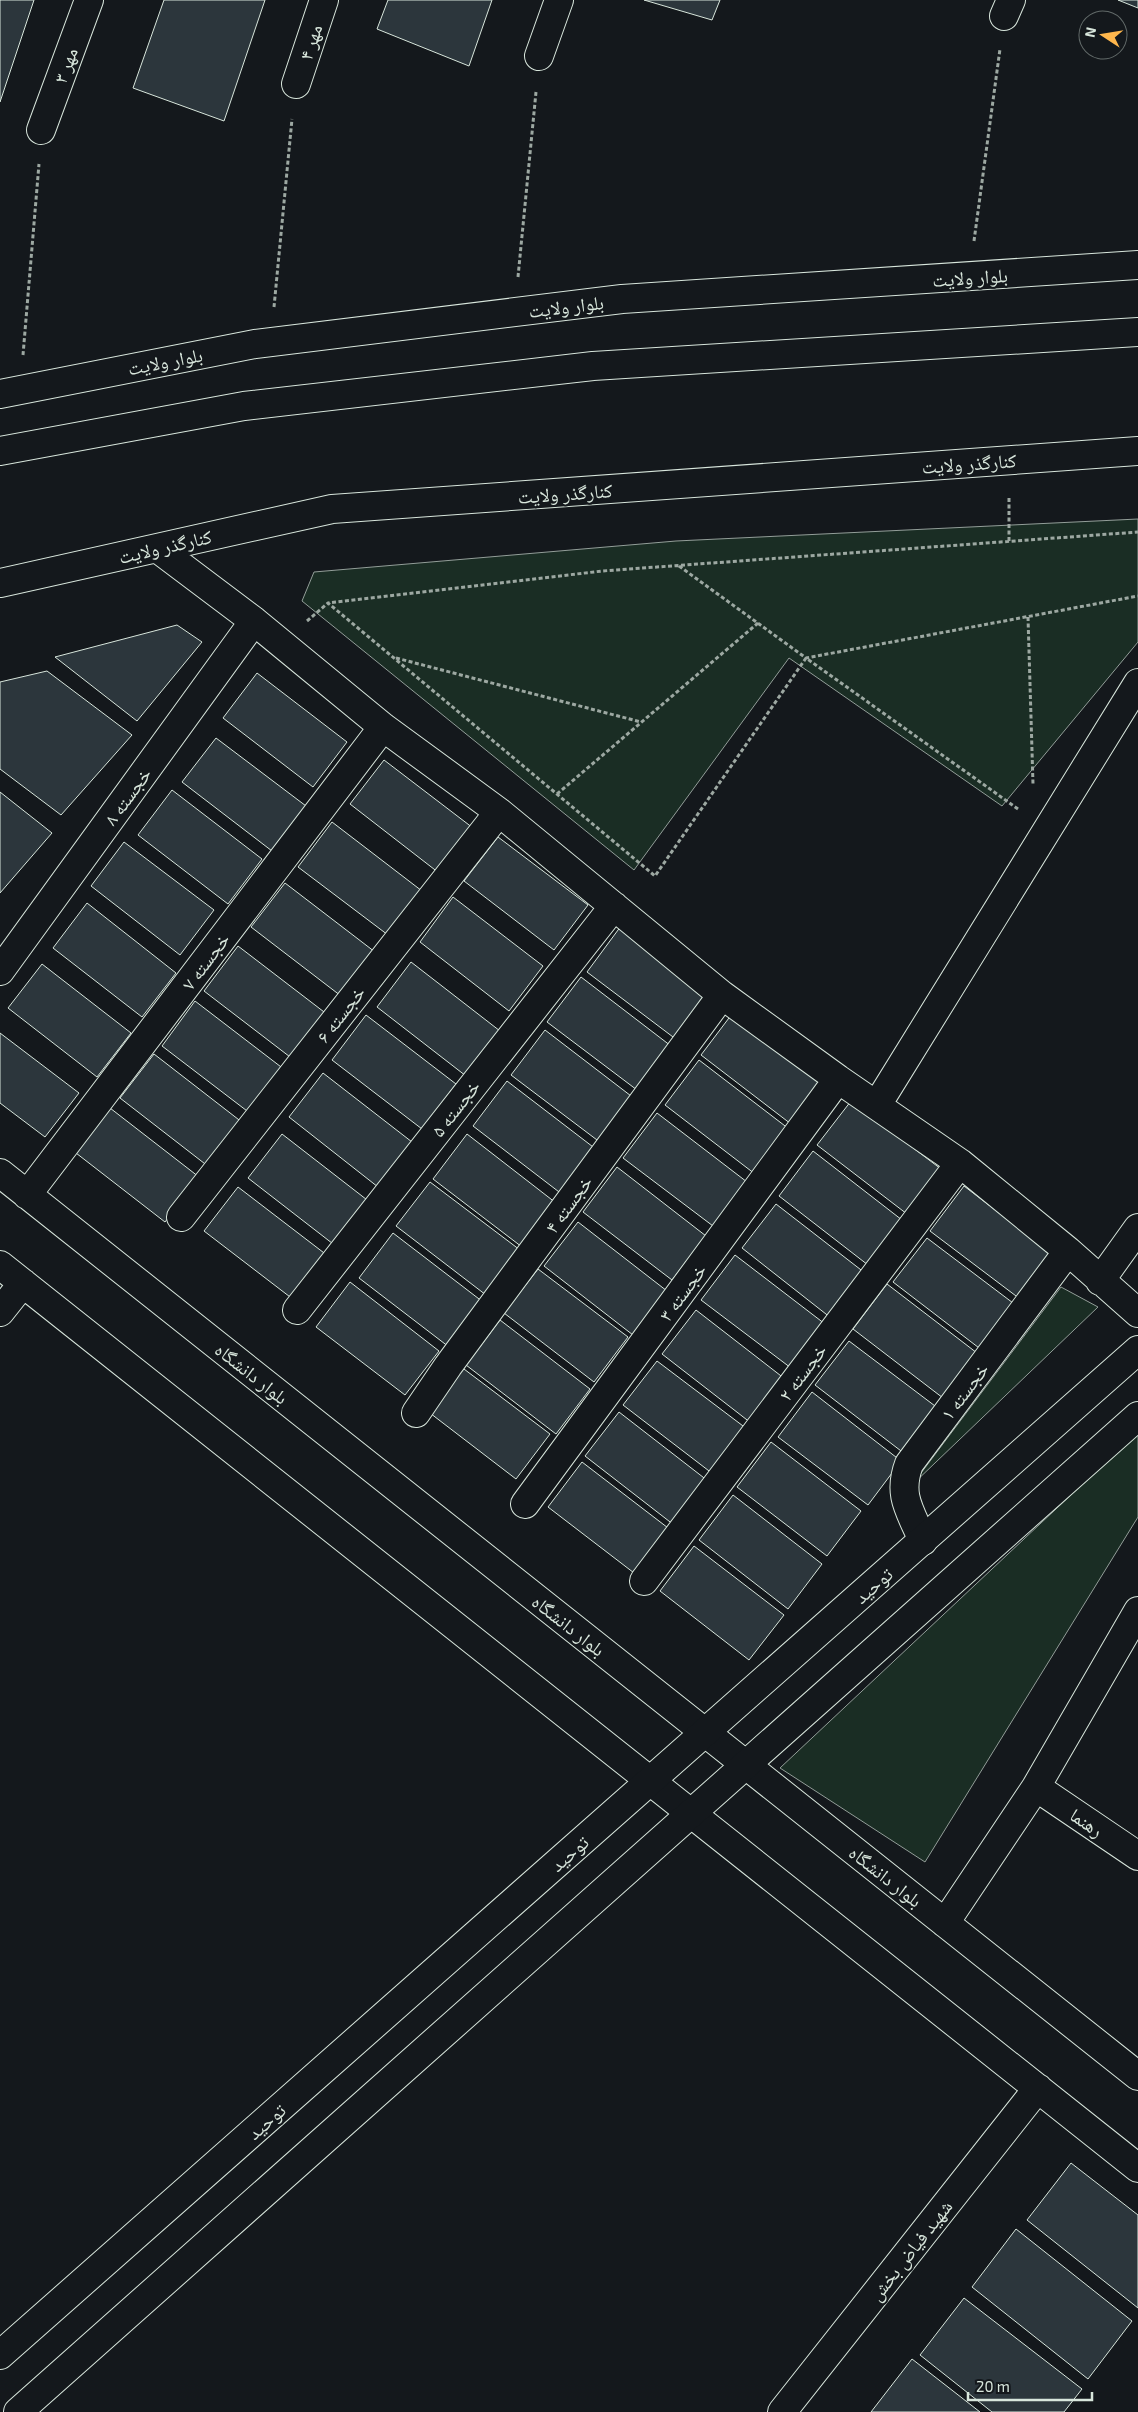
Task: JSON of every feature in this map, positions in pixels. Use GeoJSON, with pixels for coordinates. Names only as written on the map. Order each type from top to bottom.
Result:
{"type":"FeatureCollection","features":[{"type":"Feature","properties":{"kind":"street","name":"مهر ۳"},"geometry":{"type":"LineString","coordinates":[[41,130],[89,0]]}},
{"type":"Feature","properties":{"kind":"street","name":"مهر ۴"},"geometry":{"type":"LineString","coordinates":[[296,84],[324,0]]}},
{"type":"Feature","properties":{"kind":"street"},"geometry":{"type":"LineString","coordinates":[[539,56],[559,0]]}},
{"type":"Feature","properties":{"kind":"street","name":"بلوار ولایت"},"geometry":{"type":"LineString","coordinates":[[10,392],[271,342],[622,299],[1138,266]]}},
{"type":"Feature","properties":{"kind":"street"},"geometry":{"type":"LineString","coordinates":[[0,451],[244,406],[594,366],[1138,332]]}},
{"type":"Feature","properties":{"kind":"street","name":"کنارگذر ولایت"},"geometry":{"type":"LineString","coordinates":[[0,583],[332,509],[1138,451]]}},
{"type":"Feature","properties":{"kind":"street"},"geometry":{"type":"LineString","coordinates":[[156,548],[254,621],[383,726],[499,812],[722,995],[838,1079],[960,1163],[1068,1252],[1138,1313]]}},
{"type":"Feature","properties":{"kind":"street","name":"خجسته ۸"},"geometry":{"type":"LineString","coordinates":[[0,971],[254,621]]}},
{"type":"Feature","properties":{"kind":"street"},"geometry":{"type":"LineString","coordinates":[[877,1105],[1041,824],[1138,683]]}},
{"type":"Feature","properties":{"kind":"street","name":"خجسته ۷"},"geometry":{"type":"LineString","coordinates":[[28,1195],[383,726]]}},
{"type":"Feature","properties":{"kind":"street","name":"خجسته ۶"},"geometry":{"type":"LineString","coordinates":[[180,1217],[499,812]]}},
{"type":"Feature","properties":{"kind":"street","name":"خجسته ۵"},"geometry":{"type":"LineString","coordinates":[[297,1310],[614,906]]}},
{"type":"Feature","properties":{"kind":"street","name":"خجسته ۴"},"geometry":{"type":"LineString","coordinates":[[416,1413],[448,1366],[722,995]]}},
{"type":"Feature","properties":{"kind":"street","name":"خجسته ۳"},"geometry":{"type":"LineString","coordinates":[[525,1504],[838,1079]]}},
{"type":"Feature","properties":{"kind":"street","name":"خجسته ۲"},"geometry":{"type":"LineString","coordinates":[[644,1581],[960,1163]]}},
{"type":"Feature","properties":{"kind":"street","name":"بلوار دانشگاه"},"geometry":{"type":"LineString","coordinates":[[0,1173],[1138,2076]]}},
{"type":"Feature","properties":{"kind":"street"},"geometry":{"type":"LineString","coordinates":[[1100,1281],[1138,1228]]}},
{"type":"Feature","properties":{"kind":"street","name":"خجسته ۱"},"geometry":{"type":"LineString","coordinates":[[923,1541],[903,1494],[904,1479],[909,1464],[1068,1252]]}},
{"type":"Feature","properties":{"kind":"street"},"geometry":{"type":"LineString","coordinates":[[0,1265],[1138,2168]]}},
{"type":"Feature","properties":{"kind":"street"},"geometry":{"type":"LineString","coordinates":[[0,1312],[23,1283]]}},
{"type":"Feature","properties":{"kind":"street","name":"توحید"},"geometry":{"type":"LineString","coordinates":[[0,2355],[1138,1350]]}},
{"type":"Feature","properties":{"kind":"street"},"geometry":{"type":"LineString","coordinates":[[18,2412],[1138,1416]]}},
{"type":"Feature","properties":{"kind":"street"},"geometry":{"type":"LineString","coordinates":[[945,1923],[1036,1787],[1138,1611]]}},
{"type":"Feature","properties":{"kind":"street","name":"رهنما"},"geometry":{"type":"LineString","coordinates":[[1036,1787],[1138,1856]]}},
{"type":"Feature","properties":{"kind":"street","name":"شهید فیاض بخش"},"geometry":{"type":"LineString","coordinates":[[782,2412],[1038,2088]]}},
{"type":"Feature","properties":{"kind":"path"},"geometry":{"type":"LineString","coordinates":[[969,277],[1007,8]]}},
{"type":"Feature","properties":{"kind":"path"},"geometry":{"type":"LineString","coordinates":[[514,312],[539,56]]}},
{"type":"Feature","properties":{"kind":"path"},"geometry":{"type":"LineString","coordinates":[[271,342],[296,84]]}},
{"type":"Feature","properties":{"kind":"path"},"geometry":{"type":"LineString","coordinates":[[10,392],[41,130]]}},
{"type":"Feature","properties":{"kind":"path"},"geometry":{"type":"LineString","coordinates":[[1009,460],[1009,541]]}},
{"type":"Feature","properties":{"kind":"path"},"geometry":{"type":"LineString","coordinates":[[1138,532],[602,571],[328,603],[655,876],[806,658],[1138,596]]}},
{"type":"Feature","properties":{"kind":"path"},"geometry":{"type":"LineString","coordinates":[[678,565],[758,624],[1041,824]]}},
{"type":"Feature","properties":{"kind":"path"},"geometry":{"type":"LineString","coordinates":[[1028,617],[1041,824]]}},
{"type":"Feature","properties":{"kind":"path"},"geometry":{"type":"LineString","coordinates":[[557,794],[758,624]]}},
{"type":"Feature","properties":{"kind":"path"},"geometry":{"type":"LineString","coordinates":[[393,658],[642,722]]}},
{"type":"Feature","properties":{"kind":"green space"},"geometry":{"type":"Polygon","coordinates":[[[1138,519],[1138,642],[1002,806],[789,658],[634,870],[302,601],[314,572],[676,541],[1138,519]]]}},
{"type":"Feature","properties":{"kind":"green space"},"geometry":{"type":"Polygon","coordinates":[[[1061,1287],[1098,1307],[912,1485],[1061,1287]]]}},
{"type":"Feature","properties":{"kind":"green space"},"geometry":{"type":"Polygon","coordinates":[[[1138,1432],[1138,1517],[925,1862],[780,1768],[1138,1432]]]}},
{"type":"Feature","properties":{"kind":"building"},"geometry":{"type":"Polygon","coordinates":[[[0,0],[34,0],[0,102],[0,0]]]}},
{"type":"Feature","properties":{"kind":"building"},"geometry":{"type":"Polygon","coordinates":[[[164,0],[265,0],[224,121],[133,88],[164,0]]]}},
{"type":"Feature","properties":{"kind":"building"},"geometry":{"type":"Polygon","coordinates":[[[388,0],[492,0],[469,66],[377,29],[388,0]]]}},
{"type":"Feature","properties":{"kind":"building"},"geometry":{"type":"Polygon","coordinates":[[[644,0],[720,0],[712,20],[644,0]]]}},
{"type":"Feature","properties":{"kind":"building"},"geometry":{"type":"Polygon","coordinates":[[[1118,0],[1138,0],[1138,8],[1118,0]]]}},
{"type":"Feature","properties":{"kind":"building"},"geometry":{"type":"Polygon","coordinates":[[[177,625],[202,642],[137,721],[55,657],[177,625]]]}},
{"type":"Feature","properties":{"kind":"building"},"geometry":{"type":"Polygon","coordinates":[[[47,671],[132,735],[61,815],[0,769],[0,682],[47,671]]]}},
{"type":"Feature","properties":{"kind":"building"},"geometry":{"type":"Polygon","coordinates":[[[257,673],[347,742],[313,787],[223,718],[257,673]]]}},
{"type":"Feature","properties":{"kind":"building"},"geometry":{"type":"Polygon","coordinates":[[[216,738],[306,806],[272,851],[182,782],[216,738]]]}},
{"type":"Feature","properties":{"kind":"building"},"geometry":{"type":"Polygon","coordinates":[[[384,760],[473,828],[439,873],[350,804],[384,760]]]}},
{"type":"Feature","properties":{"kind":"building"},"geometry":{"type":"Polygon","coordinates":[[[172,790],[262,859],[228,904],[138,835],[172,790]]]}},
{"type":"Feature","properties":{"kind":"building"},"geometry":{"type":"Polygon","coordinates":[[[0,792],[52,833],[0,893],[0,792]]]}},
{"type":"Feature","properties":{"kind":"building"},"geometry":{"type":"Polygon","coordinates":[[[332,822],[422,891],[388,935],[298,867],[332,822]]]}},
{"type":"Feature","properties":{"kind":"building"},"geometry":{"type":"Polygon","coordinates":[[[498,837],[588,905],[554,950],[464,881],[498,837]]]}},
{"type":"Feature","properties":{"kind":"building"},"geometry":{"type":"Polygon","coordinates":[[[124,842],[214,910],[180,955],[91,886],[124,842]]]}},
{"type":"Feature","properties":{"kind":"building"},"geometry":{"type":"Polygon","coordinates":[[[285,883],[375,952],[341,996],[251,927],[285,883]]]}},
{"type":"Feature","properties":{"kind":"building"},"geometry":{"type":"Polygon","coordinates":[[[453,897],[543,966],[509,1011],[420,942],[453,897]]]}},
{"type":"Feature","properties":{"kind":"building"},"geometry":{"type":"Polygon","coordinates":[[[87,903],[176,973],[142,1017],[53,948],[87,903]]]}},
{"type":"Feature","properties":{"kind":"building"},"geometry":{"type":"Polygon","coordinates":[[[621,926],[710,996],[677,1040],[587,972],[621,926]]]}},
{"type":"Feature","properties":{"kind":"building"},"geometry":{"type":"Polygon","coordinates":[[[238,946],[328,1015],[294,1060],[204,991],[238,946]]]}},
{"type":"Feature","properties":{"kind":"building"},"geometry":{"type":"Polygon","coordinates":[[[411,962],[500,1031],[466,1076],[377,1007],[411,962]]]}},
{"type":"Feature","properties":{"kind":"building"},"geometry":{"type":"Polygon","coordinates":[[[42,964],[131,1033],[97,1077],[8,1008],[42,964]]]}},
{"type":"Feature","properties":{"kind":"building"},"geometry":{"type":"Polygon","coordinates":[[[581,977],[671,1046],[637,1090],[547,1022],[581,977]]]}},
{"type":"Feature","properties":{"kind":"building"},"geometry":{"type":"Polygon","coordinates":[[[195,1001],[285,1070],[251,1114],[162,1046],[195,1001]]]}},
{"type":"Feature","properties":{"kind":"building"},"geometry":{"type":"Polygon","coordinates":[[[735,1010],[825,1079],[791,1124],[701,1055],[735,1010]]]}},
{"type":"Feature","properties":{"kind":"building"},"geometry":{"type":"Polygon","coordinates":[[[366,1015],[456,1084],[422,1129],[332,1060],[366,1015]]]}},
{"type":"Feature","properties":{"kind":"building"},"geometry":{"type":"Polygon","coordinates":[[[545,1030],[635,1099],[601,1143],[511,1075],[545,1030]]]}},
{"type":"Feature","properties":{"kind":"building"},"geometry":{"type":"Polygon","coordinates":[[[0,1033],[79,1093],[45,1137],[0,1103],[0,1033]]]}},
{"type":"Feature","properties":{"kind":"building"},"geometry":{"type":"Polygon","coordinates":[[[154,1054],[243,1123],[209,1167],[120,1098],[154,1054]]]}},
{"type":"Feature","properties":{"kind":"building"},"geometry":{"type":"Polygon","coordinates":[[[699,1060],[789,1129],[755,1174],[665,1105],[699,1060]]]}},
{"type":"Feature","properties":{"kind":"building"},"geometry":{"type":"Polygon","coordinates":[[[323,1073],[412,1142],[378,1187],[289,1117],[323,1073]]]}},
{"type":"Feature","properties":{"kind":"building"},"geometry":{"type":"Polygon","coordinates":[[[507,1081],[597,1150],[563,1195],[473,1126],[507,1081]]]}},
{"type":"Feature","properties":{"kind":"building"},"geometry":{"type":"Polygon","coordinates":[[[851,1101],[941,1169],[907,1214],[817,1145],[851,1101]]]}},
{"type":"Feature","properties":{"kind":"building"},"geometry":{"type":"Polygon","coordinates":[[[110,1108],[199,1177],[165,1222],[76,1153],[110,1108]]]}},
{"type":"Feature","properties":{"kind":"building"},"geometry":{"type":"Polygon","coordinates":[[[657,1113],[747,1182],[713,1226],[623,1158],[657,1113]]]}},
{"type":"Feature","properties":{"kind":"building"},"geometry":{"type":"Polygon","coordinates":[[[282,1134],[371,1203],[337,1247],[248,1178],[282,1134]]]}},
{"type":"Feature","properties":{"kind":"building"},"geometry":{"type":"Polygon","coordinates":[[[467,1134],[556,1203],[522,1247],[433,1179],[467,1134]]]}},
{"type":"Feature","properties":{"kind":"building"},"geometry":{"type":"Polygon","coordinates":[[[813,1151],[902,1220],[868,1265],[779,1196],[813,1151]]]}},
{"type":"Feature","properties":{"kind":"building"},"geometry":{"type":"Polygon","coordinates":[[[617,1167],[706,1236],[672,1280],[583,1212],[617,1167]]]}},
{"type":"Feature","properties":{"kind":"building"},"geometry":{"type":"Polygon","coordinates":[[[430,1182],[520,1250],[486,1295],[396,1226],[430,1182]]]}},
{"type":"Feature","properties":{"kind":"building"},"geometry":{"type":"Polygon","coordinates":[[[964,1186],[1054,1255],[1020,1299],[930,1231],[964,1186]]]}},
{"type":"Feature","properties":{"kind":"building"},"geometry":{"type":"Polygon","coordinates":[[[238,1187],[328,1256],[294,1300],[204,1231],[238,1187]]]}},
{"type":"Feature","properties":{"kind":"building"},"geometry":{"type":"Polygon","coordinates":[[[776,1204],[865,1273],[831,1318],[742,1248],[776,1204]]]}},
{"type":"Feature","properties":{"kind":"building"},"geometry":{"type":"Polygon","coordinates":[[[578,1222],[667,1291],[633,1335],[544,1266],[578,1222]]]}},
{"type":"Feature","properties":{"kind":"building"},"geometry":{"type":"Polygon","coordinates":[[[393,1233],[483,1302],[449,1347],[359,1278],[393,1233]]]}},
{"type":"Feature","properties":{"kind":"building"},"geometry":{"type":"Polygon","coordinates":[[[927,1238],[1017,1306],[983,1351],[893,1282],[927,1238]]]}},
{"type":"Feature","properties":{"kind":"building"},"geometry":{"type":"Polygon","coordinates":[[[735,1255],[825,1324],[791,1368],[701,1300],[735,1255]]]}},
{"type":"Feature","properties":{"kind":"building"},"geometry":{"type":"Polygon","coordinates":[[[538,1269],[628,1337],[594,1382],[504,1313],[538,1269]]]}},
{"type":"Feature","properties":{"kind":"building"},"geometry":{"type":"Polygon","coordinates":[[[350,1282],[439,1351],[405,1395],[316,1327],[350,1282]]]}},
{"type":"Feature","properties":{"kind":"building"},"geometry":{"type":"Polygon","coordinates":[[[887,1284],[977,1353],[943,1398],[853,1329],[887,1284]]]}},
{"type":"Feature","properties":{"kind":"building"},"geometry":{"type":"Polygon","coordinates":[[[696,1310],[785,1379],[751,1423],[662,1354],[696,1310]]]}},
{"type":"Feature","properties":{"kind":"building"},"geometry":{"type":"Polygon","coordinates":[[[500,1320],[590,1389],[556,1434],[466,1365],[500,1320]]]}},
{"type":"Feature","properties":{"kind":"building"},"geometry":{"type":"Polygon","coordinates":[[[849,1341],[939,1409],[905,1454],[815,1385],[849,1341]]]}},
{"type":"Feature","properties":{"kind":"building"},"geometry":{"type":"Polygon","coordinates":[[[657,1361],[747,1429],[713,1474],[623,1405],[657,1361]]]}},
{"type":"Feature","properties":{"kind":"building"},"geometry":{"type":"Polygon","coordinates":[[[460,1366],[550,1434],[516,1479],[426,1410],[460,1366]]]}},
{"type":"Feature","properties":{"kind":"building"},"geometry":{"type":"Polygon","coordinates":[[[812,1392],[901,1461],[868,1505],[778,1437],[812,1392]]]}},
{"type":"Feature","properties":{"kind":"building"},"geometry":{"type":"Polygon","coordinates":[[[619,1412],[708,1481],[674,1525],[585,1456],[619,1412]]]}},
{"type":"Feature","properties":{"kind":"building"},"geometry":{"type":"Polygon","coordinates":[[[771,1442],[861,1511],[827,1556],[737,1487],[771,1442]]]}},
{"type":"Feature","properties":{"kind":"building"},"geometry":{"type":"Polygon","coordinates":[[[582,1462],[672,1531],[638,1576],[548,1507],[582,1462]]]}},
{"type":"Feature","properties":{"kind":"building"},"geometry":{"type":"Polygon","coordinates":[[[733,1495],[822,1564],[788,1609],[699,1540],[733,1495]]]}},
{"type":"Feature","properties":{"kind":"building"},"geometry":{"type":"Polygon","coordinates":[[[694,1546],[784,1615],[749,1660],[660,1591],[694,1546]]]}},
{"type":"Feature","properties":{"kind":"building"},"geometry":{"type":"Polygon","coordinates":[[[1071,2163],[1138,2215],[1138,2308],[1027,2220],[1071,2163]]]}},
{"type":"Feature","properties":{"kind":"building"},"geometry":{"type":"Polygon","coordinates":[[[1016,2229],[1132,2321],[1088,2379],[972,2287],[1016,2229]]]}},
{"type":"Feature","properties":{"kind":"building"},"geometry":{"type":"Polygon","coordinates":[[[964,2298],[1082,2389],[1064,2412],[992,2412],[920,2355],[964,2298]]]}},
{"type":"Feature","properties":{"kind":"building"},"geometry":{"type":"Polygon","coordinates":[[[912,2359],[980,2412],[871,2412],[912,2359]]]}}]}
